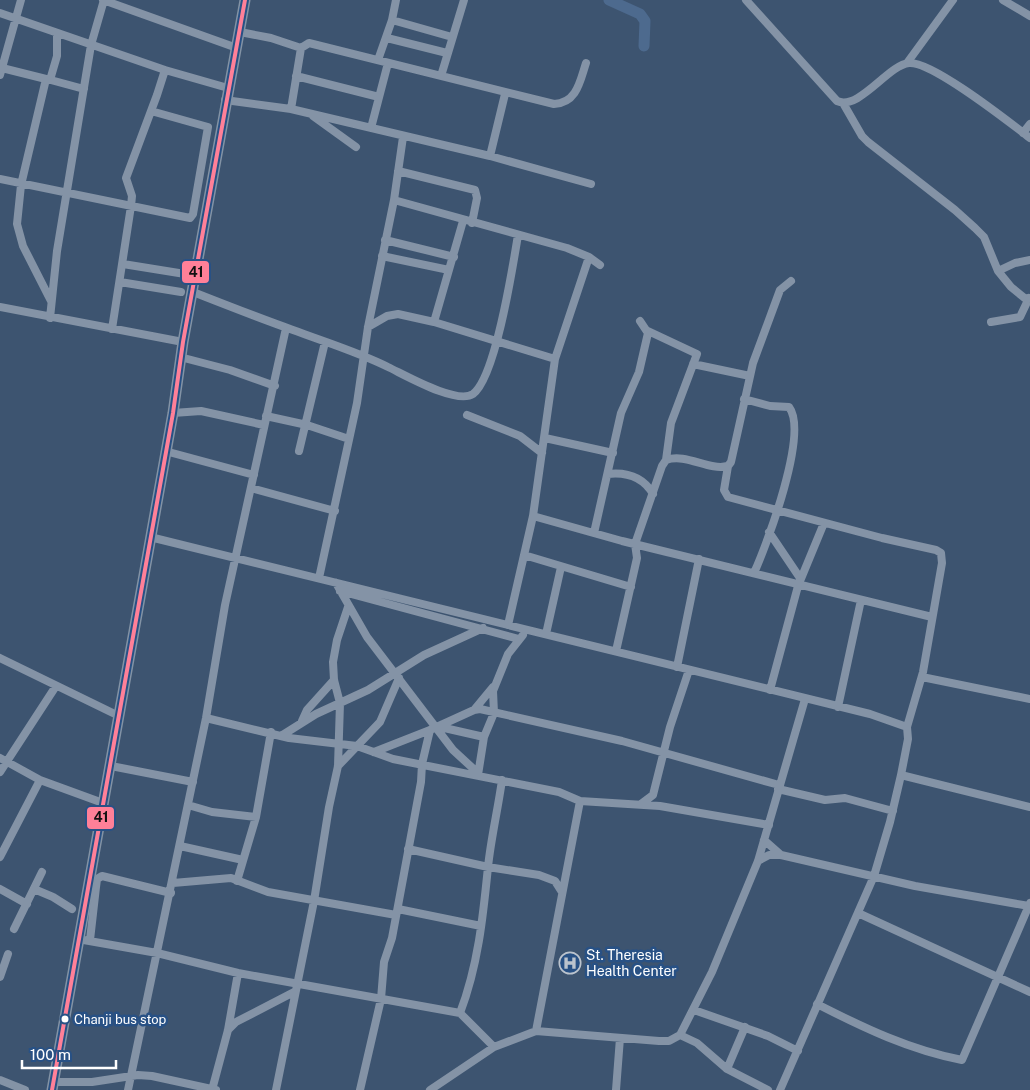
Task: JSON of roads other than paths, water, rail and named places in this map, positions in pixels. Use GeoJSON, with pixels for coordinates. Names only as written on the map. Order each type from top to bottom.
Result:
{"type":"FeatureCollection","features":[{"type":"Feature","properties":{"kind":"highway"},"geometry":{"type":"LineString","coordinates":[[53,1086],[84,940],[103,803],[173,413],[180,357],[193,292],[225,100],[246,0]]}},
{"type":"Feature","properties":{"kind":"street"},"geometry":{"type":"LineString","coordinates":[[21,0],[1,72],[48,79],[84,89]]}},
{"type":"Feature","properties":{"kind":"street"},"geometry":{"type":"LineString","coordinates":[[50,318],[67,192],[91,45],[104,0],[237,48]]}},
{"type":"Feature","properties":{"kind":"street"},"geometry":{"type":"LineString","coordinates":[[378,60],[387,38],[396,0]]}},
{"type":"Feature","properties":{"kind":"street"},"geometry":{"type":"LineString","coordinates":[[441,76],[464,0]]}},
{"type":"Feature","properties":{"kind":"street"},"geometry":{"type":"LineString","coordinates":[[746,0],[818,82],[833,97],[843,103],[862,136],[901,170],[955,210],[984,236],[998,271],[1011,287],[1029,298],[1020,317],[991,322]]}},
{"type":"Feature","properties":{"kind":"street"},"geometry":{"type":"LineString","coordinates":[[843,103],[853,101],[907,63],[953,0]]}},
{"type":"Feature","properties":{"kind":"street"},"geometry":{"type":"LineString","coordinates":[[1003,0],[1030,16]]}},
{"type":"Feature","properties":{"kind":"street"},"geometry":{"type":"LineString","coordinates":[[0,13],[164,70],[228,88]]}},
{"type":"Feature","properties":{"kind":"street"},"geometry":{"type":"LineString","coordinates":[[392,20],[452,37]]}},
{"type":"Feature","properties":{"kind":"street"},"geometry":{"type":"LineString","coordinates":[[240,32],[270,38],[301,48]]}},
{"type":"Feature","properties":{"kind":"street"},"geometry":{"type":"LineString","coordinates":[[52,301],[19,234],[17,224],[21,185],[48,79],[57,56],[57,34]]}},
{"type":"Feature","properties":{"kind":"street"},"geometry":{"type":"LineString","coordinates":[[387,38],[447,53]]}},
{"type":"Feature","properties":{"kind":"street"},"geometry":{"type":"LineString","coordinates":[[291,109],[301,48],[306,44],[316,44],[544,103],[564,102],[573,97],[577,91],[586,63]]}},
{"type":"Feature","properties":{"kind":"street"},"geometry":{"type":"LineString","coordinates":[[370,128],[388,63]]}},
{"type":"Feature","properties":{"kind":"street"},"geometry":{"type":"LineString","coordinates":[[907,63],[919,64],[926,68],[975,98],[1027,135],[1030,124]]}},
{"type":"Feature","properties":{"kind":"street"},"geometry":{"type":"LineString","coordinates":[[112,328],[132,196],[126,178],[164,70]]}},
{"type":"Feature","properties":{"kind":"street"},"geometry":{"type":"LineString","coordinates":[[296,76],[379,97]]}},
{"type":"Feature","properties":{"kind":"street"},"geometry":{"type":"LineString","coordinates":[[490,156],[505,94]]}},
{"type":"Feature","properties":{"kind":"street"},"geometry":{"type":"LineString","coordinates":[[225,100],[291,109],[403,137],[490,156],[590,184]]}},
{"type":"Feature","properties":{"kind":"street"},"geometry":{"type":"LineString","coordinates":[[0,179],[21,185],[67,192],[185,218],[193,214],[208,127],[151,111]]}},
{"type":"Feature","properties":{"kind":"street"},"geometry":{"type":"LineString","coordinates":[[311,114],[356,147]]}},
{"type":"Feature","properties":{"kind":"street"},"geometry":{"type":"LineString","coordinates":[[319,578],[335,511],[360,387],[368,327],[394,200],[403,137]]}},
{"type":"Feature","properties":{"kind":"street"},"geometry":{"type":"LineString","coordinates":[[398,171],[475,190],[477,198],[472,223]]}},
{"type":"Feature","properties":{"kind":"street"},"geometry":{"type":"LineString","coordinates":[[394,200],[463,221],[567,248],[588,257],[600,265]]}},
{"type":"Feature","properties":{"kind":"street"},"geometry":{"type":"LineString","coordinates":[[434,322],[463,221]]}},
{"type":"Feature","properties":{"kind":"street"},"geometry":{"type":"LineString","coordinates":[[193,292],[286,328],[364,355],[424,384],[458,397],[469,396],[479,387],[496,341],[508,298],[518,235]]}},
{"type":"Feature","properties":{"kind":"street"},"geometry":{"type":"LineString","coordinates":[[385,240],[454,257]]}},
{"type":"Feature","properties":{"kind":"street"},"geometry":{"type":"LineString","coordinates":[[382,256],[450,270]]}},
{"type":"Feature","properties":{"kind":"street"},"geometry":{"type":"LineString","coordinates":[[508,625],[533,516],[555,359],[588,257]]}},
{"type":"Feature","properties":{"kind":"street"},"geometry":{"type":"LineString","coordinates":[[998,271],[1015,263],[1030,260]]}},
{"type":"Feature","properties":{"kind":"street"},"geometry":{"type":"LineString","coordinates":[[123,264],[185,274]]}},
{"type":"Feature","properties":{"kind":"street"},"geometry":{"type":"LineString","coordinates":[[780,1090],[874,876],[893,811],[901,775],[908,739],[907,727],[922,677],[942,563],[941,553],[936,550],[777,511],[728,497],[724,490],[728,466],[733,458],[750,376],[780,290],[791,281]]}},
{"type":"Feature","properties":{"kind":"street"},"geometry":{"type":"LineString","coordinates":[[120,282],[181,292]]}},
{"type":"Feature","properties":{"kind":"street"},"geometry":{"type":"LineString","coordinates":[[0,307],[183,342]]}},
{"type":"Feature","properties":{"kind":"street"},"geometry":{"type":"LineString","coordinates":[[368,327],[386,316],[398,314],[434,322],[555,359]]}},
{"type":"Feature","properties":{"kind":"street"},"geometry":{"type":"LineString","coordinates":[[616,651],[638,558],[635,544],[666,460],[671,423],[697,352],[648,331],[640,321]]}},
{"type":"Feature","properties":{"kind":"street"},"geometry":{"type":"LineString","coordinates":[[128,1090],[173,883],[206,718],[235,557],[252,488],[266,416],[275,386],[286,328]]}},
{"type":"Feature","properties":{"kind":"street"},"geometry":{"type":"LineString","coordinates":[[594,533],[622,414],[638,372],[648,331]]}},
{"type":"Feature","properties":{"kind":"street"},"geometry":{"type":"LineString","coordinates":[[299,451],[307,425],[326,342]]}},
{"type":"Feature","properties":{"kind":"street"},"geometry":{"type":"LineString","coordinates":[[180,357],[209,364],[275,386]]}},
{"type":"Feature","properties":{"kind":"street"},"geometry":{"type":"LineString","coordinates":[[693,364],[750,376]]}},
{"type":"Feature","properties":{"kind":"street"},"geometry":{"type":"LineString","coordinates":[[744,399],[770,406],[786,406],[792,410],[791,467],[754,573]]}},
{"type":"Feature","properties":{"kind":"street"},"geometry":{"type":"LineString","coordinates":[[173,413],[201,411],[264,425]]}},
{"type":"Feature","properties":{"kind":"street"},"geometry":{"type":"LineString","coordinates":[[467,415],[520,436],[542,452]]}},
{"type":"Feature","properties":{"kind":"street"},"geometry":{"type":"LineString","coordinates":[[266,416],[307,425],[349,439]]}},
{"type":"Feature","properties":{"kind":"street"},"geometry":{"type":"LineString","coordinates":[[545,438],[613,453]]}},
{"type":"Feature","properties":{"kind":"street"},"geometry":{"type":"LineString","coordinates":[[166,452],[254,475]]}},
{"type":"Feature","properties":{"kind":"street"},"geometry":{"type":"LineString","coordinates":[[666,460],[682,458],[728,466]]}},
{"type":"Feature","properties":{"kind":"street"},"geometry":{"type":"LineString","coordinates":[[608,474],[630,474],[644,483],[653,494]]}},
{"type":"Feature","properties":{"kind":"street"},"geometry":{"type":"LineString","coordinates":[[252,488],[335,511]]}},
{"type":"Feature","properties":{"kind":"street"},"geometry":{"type":"LineString","coordinates":[[533,516],[650,548],[799,582],[860,600],[932,617]]}},
{"type":"Feature","properties":{"kind":"street"},"geometry":{"type":"LineString","coordinates":[[770,690],[799,582],[824,523]]}},
{"type":"Feature","properties":{"kind":"street"},"geometry":{"type":"LineString","coordinates":[[769,532],[799,582]]}},
{"type":"Feature","properties":{"kind":"street"},"geometry":{"type":"LineString","coordinates":[[150,537],[527,631],[616,651],[898,722],[907,727]]}},
{"type":"Feature","properties":{"kind":"street"},"geometry":{"type":"LineString","coordinates":[[638,558],[650,548]]}},
{"type":"Feature","properties":{"kind":"street"},"geometry":{"type":"LineString","coordinates":[[524,555],[631,587]]}},
{"type":"Feature","properties":{"kind":"street"},"geometry":{"type":"LineString","coordinates":[[677,667],[699,559]]}},
{"type":"Feature","properties":{"kind":"street"},"geometry":{"type":"LineString","coordinates":[[546,634],[561,567]]}},
{"type":"Feature","properties":{"kind":"street"},"geometry":{"type":"LineString","coordinates":[[336,582],[348,607],[367,637],[456,754],[478,774]]}},
{"type":"Feature","properties":{"kind":"street"},"geometry":{"type":"LineString","coordinates":[[340,591],[519,639]]}},
{"type":"Feature","properties":{"kind":"street"},"geometry":{"type":"LineString","coordinates":[[838,707],[860,600]]}},
{"type":"Feature","properties":{"kind":"street"},"geometry":{"type":"LineString","coordinates":[[276,1090],[294,992],[314,901],[329,807],[338,766],[340,702],[334,680],[334,652],[348,607]]}},
{"type":"Feature","properties":{"kind":"street"},"geometry":{"type":"LineString","coordinates":[[281,736],[340,702],[397,675],[424,655],[483,628]]}},
{"type":"Feature","properties":{"kind":"street"},"geometry":{"type":"LineString","coordinates":[[478,774],[484,737],[494,713],[492,693],[508,654],[527,631]]}},
{"type":"Feature","properties":{"kind":"street"},"geometry":{"type":"LineString","coordinates":[[0,658],[119,716]]}},
{"type":"Feature","properties":{"kind":"street"},"geometry":{"type":"LineString","coordinates":[[660,806],[654,795],[664,752],[688,670]]}},
{"type":"Feature","properties":{"kind":"street"},"geometry":{"type":"LineString","coordinates":[[338,766],[380,722],[397,675]]}},
{"type":"Feature","properties":{"kind":"street"},"geometry":{"type":"LineString","coordinates":[[922,677],[1030,699]]}},
{"type":"Feature","properties":{"kind":"street"},"geometry":{"type":"LineString","coordinates":[[301,723],[307,710],[334,680]]}},
{"type":"Feature","properties":{"kind":"street"},"geometry":{"type":"LineString","coordinates":[[374,752],[438,729],[474,710],[496,684]]}},
{"type":"Feature","properties":{"kind":"street"},"geometry":{"type":"LineString","coordinates":[[0,772],[4,760],[56,686]]}},
{"type":"Feature","properties":{"kind":"street"},"geometry":{"type":"LineString","coordinates":[[430,1090],[494,1047],[536,1031],[669,1041],[680,1035],[712,972],[758,861],[805,699]]}},
{"type":"Feature","properties":{"kind":"street"},"geometry":{"type":"LineString","coordinates":[[474,710],[586,732],[664,752],[825,800],[845,798],[893,811]]}},
{"type":"Feature","properties":{"kind":"street"},"geometry":{"type":"LineString","coordinates":[[206,718],[271,732],[298,740],[339,742],[357,746],[393,759],[478,774],[559,792],[580,801],[660,806],[769,825]]}},
{"type":"Feature","properties":{"kind":"street"},"geometry":{"type":"LineString","coordinates":[[438,729],[484,737]]}},
{"type":"Feature","properties":{"kind":"street"},"geometry":{"type":"LineString","coordinates":[[360,1090],[381,999],[384,962],[392,938],[422,782],[422,764],[425,750],[438,729]]}},
{"type":"Feature","properties":{"kind":"street"},"geometry":{"type":"LineString","coordinates":[[237,881],[256,817],[271,732]]}},
{"type":"Feature","properties":{"kind":"street"},"geometry":{"type":"LineString","coordinates":[[456,754],[462,771]]}},
{"type":"Feature","properties":{"kind":"street"},"geometry":{"type":"LineString","coordinates":[[4,760],[40,780],[103,803]]}},
{"type":"Feature","properties":{"kind":"street"},"geometry":{"type":"LineString","coordinates":[[111,766],[193,782]]}},
{"type":"Feature","properties":{"kind":"street"},"geometry":{"type":"LineString","coordinates":[[901,775],[1030,807]]}},
{"type":"Feature","properties":{"kind":"street"},"geometry":{"type":"LineString","coordinates":[[0,857],[40,780]]}},
{"type":"Feature","properties":{"kind":"street"},"geometry":{"type":"LineString","coordinates":[[460,1013],[473,972],[485,909],[488,868],[502,780]]}},
{"type":"Feature","properties":{"kind":"street"},"geometry":{"type":"LineString","coordinates":[[641,804],[654,795]]}},
{"type":"Feature","properties":{"kind":"street"},"geometry":{"type":"LineString","coordinates":[[536,1031],[580,801]]}},
{"type":"Feature","properties":{"kind":"street"},"geometry":{"type":"LineString","coordinates":[[188,805],[219,813],[256,817]]}},
{"type":"Feature","properties":{"kind":"street"},"geometry":{"type":"LineString","coordinates":[[764,840],[781,854]]}},
{"type":"Feature","properties":{"kind":"street"},"geometry":{"type":"LineString","coordinates":[[180,846],[243,860]]}},
{"type":"Feature","properties":{"kind":"street"},"geometry":{"type":"LineString","coordinates":[[408,849],[488,868],[550,878],[562,892]]}},
{"type":"Feature","properties":{"kind":"street"},"geometry":{"type":"LineString","coordinates":[[758,861],[769,855],[781,854],[874,876],[1030,904],[962,1060],[933,1054],[892,1040],[817,1004]]}},
{"type":"Feature","properties":{"kind":"street"},"geometry":{"type":"LineString","coordinates":[[14,929],[42,872]]}},
{"type":"Feature","properties":{"kind":"street"},"geometry":{"type":"LineString","coordinates":[[171,892],[102,876],[98,879],[84,940],[157,953],[238,973],[460,1013],[494,1047]]}},
{"type":"Feature","properties":{"kind":"street"},"geometry":{"type":"LineString","coordinates":[[173,883],[226,878],[268,892],[314,901],[481,926]]}},
{"type":"Feature","properties":{"kind":"street"},"geometry":{"type":"LineString","coordinates":[[0,888],[27,904]]}},
{"type":"Feature","properties":{"kind":"street"},"geometry":{"type":"LineString","coordinates":[[34,889],[53,897],[72,909]]}},
{"type":"Feature","properties":{"kind":"street"},"geometry":{"type":"LineString","coordinates":[[858,912],[1030,992]]}},
{"type":"Feature","properties":{"kind":"street"},"geometry":{"type":"LineString","coordinates":[[0,977],[8,954]]}},
{"type":"Feature","properties":{"kind":"street"},"geometry":{"type":"LineString","coordinates":[[53,1086],[131,1076],[152,1076],[213,1090],[228,1030],[233,1021],[238,973]]}},
{"type":"Feature","properties":{"kind":"street"},"geometry":{"type":"LineString","coordinates":[[233,1021],[294,992]]}},
{"type":"Feature","properties":{"kind":"street"},"geometry":{"type":"LineString","coordinates":[[694,1010],[745,1027],[798,1051]]}},
{"type":"Feature","properties":{"kind":"street"},"geometry":{"type":"LineString","coordinates":[[726,1069],[745,1027]]}},
{"type":"Feature","properties":{"kind":"street"},"geometry":{"type":"LineString","coordinates":[[680,1035],[697,1043],[726,1069],[768,1090]]}},
{"type":"Feature","properties":{"kind":"street"},"geometry":{"type":"LineString","coordinates":[[616,1090],[620,1038]]}},
{"type":"Feature","properties":{"kind":"street"},"geometry":{"type":"LineString","coordinates":[[0,1080],[25,1090]]}},
{"type":"Feature","properties":{"kind":"waterway"},"geometry":{"type":"LineString","coordinates":[[609,0],[640,14],[645,21],[644,46]]}},
{"type":"Feature","properties":{"kind":"place","name":"St. Theresia Health Center"},"geometry":{"type":"Point","coordinates":[570,963]}},
{"type":"Feature","properties":{"kind":"place","name":"Chanji bus stop"},"geometry":{"type":"Point","coordinates":[65,1019]}}]}
